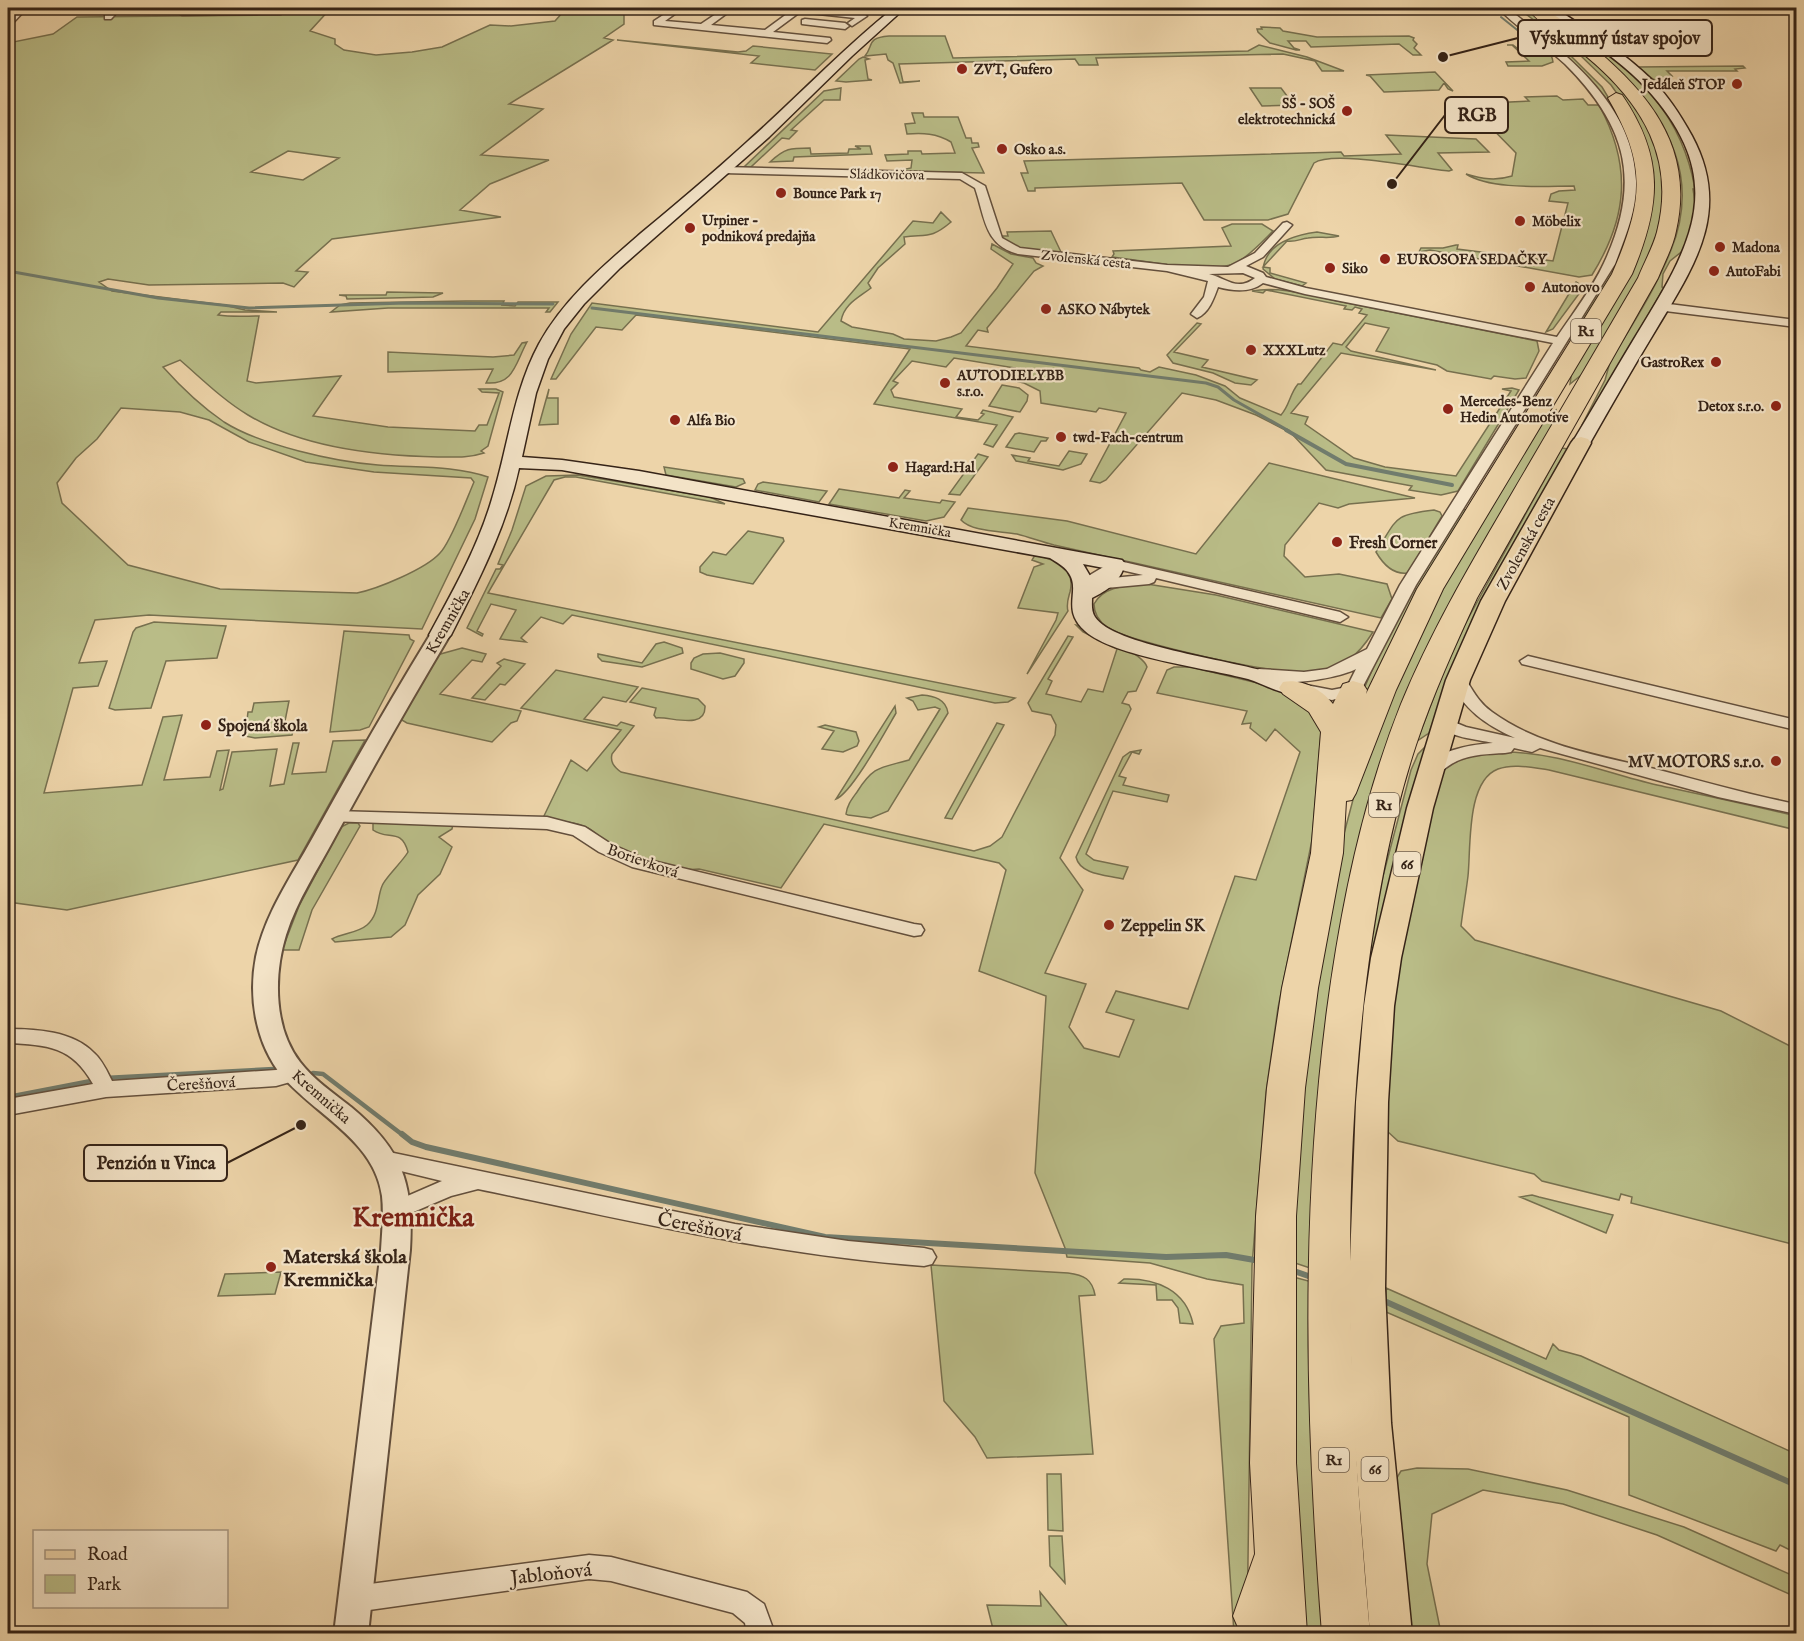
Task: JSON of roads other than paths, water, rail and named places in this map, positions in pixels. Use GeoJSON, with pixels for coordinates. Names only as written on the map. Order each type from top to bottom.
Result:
{"type":"FeatureCollection","features":[{"type":"Feature","properties":{"kind":"highway","name":"R1"},"geometry":{"type":"LineString","coordinates":[[1270,1625],[1278,1554],[1273,1463],[1274,1264],[1286,1088],[1300,988],[1327,853],[1330,825],[1376,703],[1410,627],[1436,579],[1622,274],[1645,215],[1647,184],[1643,154],[1633,128],[1617,101],[1588,67],[1514,8]]}},
{"type":"Feature","properties":{"kind":"highway","name":"R1"},"geometry":{"type":"LineString","coordinates":[[1346,1634],[1334,1464],[1348,1288],[1331,1171],[1342,1023],[1371,852],[1391,778],[1412,716],[1455,617],[1661,254],[1672,215],[1673,184],[1662,139],[1634,93],[1596,54],[1534,8]]}},
{"type":"Feature","properties":{"kind":"highway"},"geometry":{"type":"LineString","coordinates":[[1565,422],[1581,443]]}},
{"type":"Feature","properties":{"kind":"highway"},"geometry":{"type":"LineString","coordinates":[[1293,688],[1320,706],[1336,732]]}},
{"type":"Feature","properties":{"kind":"highway"},"geometry":{"type":"LineString","coordinates":[[1330,825],[1336,732],[1353,690]]}},
{"type":"Feature","properties":{"kind":"main road"},"geometry":{"type":"LineString","coordinates":[[723,170],[786,114],[858,42],[900,8]]}},
{"type":"Feature","properties":{"kind":"main road","name":"Zvolenská cesta"},"geometry":{"type":"LineString","coordinates":[[1458,680],[1493,601],[1581,443],[1661,308],[1689,253],[1703,209],[1701,183],[1692,151],[1670,109],[1645,80],[1615,54],[1548,8]]}},
{"type":"Feature","properties":{"kind":"main road","name":"Kremnička"},"geometry":{"type":"LineString","coordinates":[[440,635],[468,585],[485,548],[498,512],[521,412],[545,348],[563,320],[596,282],[723,170]]}},
{"type":"Feature","properties":{"kind":"main road","name":"Kremnička"},"geometry":{"type":"LineString","coordinates":[[511,462],[562,465],[639,477],[1115,564]]}},
{"type":"Feature","properties":{"kind":"main road"},"geometry":{"type":"LineString","coordinates":[[1050,551],[1077,567],[1084,590],[1080,603],[1082,614],[1101,632],[1137,645],[1251,673],[1293,688]]}},
{"type":"Feature","properties":{"kind":"main road"},"geometry":{"type":"LineString","coordinates":[[1084,590],[1106,583],[1115,564]]}},
{"type":"Feature","properties":{"kind":"main road","name":"66"},"geometry":{"type":"LineString","coordinates":[[1391,1634],[1376,1481],[1348,1288],[1370,1148],[1379,1006],[1391,937],[1429,772],[1458,680]]}},
{"type":"Feature","properties":{"kind":"street"},"geometry":{"type":"LineString","coordinates":[[8,23],[23,8]]}},
{"type":"Feature","properties":{"kind":"street"},"geometry":{"type":"LineString","coordinates":[[186,8],[182,13],[256,12],[260,8]]}},
{"type":"Feature","properties":{"kind":"street"},"geometry":{"type":"LineString","coordinates":[[679,8],[657,22],[766,33],[799,8],[863,16],[849,25],[784,20]]}},
{"type":"Feature","properties":{"kind":"street"},"geometry":{"type":"LineString","coordinates":[[703,27],[730,8]]}},
{"type":"Feature","properties":{"kind":"street"},"geometry":{"type":"LineString","coordinates":[[1293,688],[1332,695],[1353,690],[1421,565],[1615,250],[1630,208],[1630,168],[1620,129],[1599,93],[1564,58],[1502,8]]}},
{"type":"Feature","properties":{"kind":"street"},"geometry":{"type":"LineString","coordinates":[[762,34],[827,40]]}},
{"type":"Feature","properties":{"kind":"street","name":"Sládkovičova"},"geometry":{"type":"LineString","coordinates":[[723,170],[962,176],[980,186],[998,238],[1007,246]]}},
{"type":"Feature","properties":{"kind":"street","name":"Zvolenská cesta"},"geometry":{"type":"LineString","coordinates":[[1210,297],[1215,277],[1259,255],[1287,225]]}},
{"type":"Feature","properties":{"kind":"street","name":"Zvolenská cesta"},"geometry":{"type":"LineString","coordinates":[[1007,246],[1025,252],[1167,268],[1215,277],[1232,287]]}},
{"type":"Feature","properties":{"kind":"street","name":"Zvolenská cesta"},"geometry":{"type":"LineString","coordinates":[[1255,279],[1259,255]]}},
{"type":"Feature","properties":{"kind":"street","name":"Zvolenská cesta"},"geometry":{"type":"LineString","coordinates":[[1233,268],[1255,279],[1305,291],[1560,341]]}},
{"type":"Feature","properties":{"kind":"street","name":"Zvolenská cesta"},"geometry":{"type":"LineString","coordinates":[[1197,314],[1210,297],[1255,279]]}},
{"type":"Feature","properties":{"kind":"street"},"geometry":{"type":"LineString","coordinates":[[1661,308],[1797,324]]}},
{"type":"Feature","properties":{"kind":"street"},"geometry":{"type":"LineString","coordinates":[[1652,323],[1678,314],[1697,313]]}},
{"type":"Feature","properties":{"kind":"street"},"geometry":{"type":"LineString","coordinates":[[1084,590],[1115,564],[1340,617]]}},
{"type":"Feature","properties":{"kind":"street"},"geometry":{"type":"LineString","coordinates":[[1106,583],[1136,579],[1180,580]]}},
{"type":"Feature","properties":{"kind":"street","name":"Kremnička"},"geometry":{"type":"LineString","coordinates":[[351,1634],[397,1210],[394,1184],[384,1159],[364,1133],[294,1074],[285,1062],[271,1031],[265,986],[274,934],[282,914],[384,729],[440,635]]}},
{"type":"Feature","properties":{"kind":"street"},"geometry":{"type":"LineString","coordinates":[[1251,673],[1296,678],[1324,676],[1347,669],[1373,650]]}},
{"type":"Feature","properties":{"kind":"street"},"geometry":{"type":"LineString","coordinates":[[1528,661],[1797,727]]}},
{"type":"Feature","properties":{"kind":"street"},"geometry":{"type":"LineString","coordinates":[[1458,680],[1469,700],[1478,709],[1539,745]]}},
{"type":"Feature","properties":{"kind":"street"},"geometry":{"type":"LineString","coordinates":[[1444,723],[1461,731],[1539,745],[1753,800],[1797,809]]}},
{"type":"Feature","properties":{"kind":"street"},"geometry":{"type":"LineString","coordinates":[[1429,772],[1439,762],[1454,754],[1539,745]]}},
{"type":"Feature","properties":{"kind":"street","name":"Borievková"},"geometry":{"type":"LineString","coordinates":[[335,817],[526,821],[567,826],[605,848],[648,865],[914,930]]}},
{"type":"Feature","properties":{"kind":"street"},"geometry":{"type":"LineString","coordinates":[[8,1036],[44,1039],[68,1046],[88,1059],[102,1082]]}},
{"type":"Feature","properties":{"kind":"street","name":"Čerešňová"},"geometry":{"type":"LineString","coordinates":[[8,1107],[102,1082],[276,1078],[294,1074]]}},
{"type":"Feature","properties":{"kind":"street","name":"Čerešňová"},"geometry":{"type":"LineString","coordinates":[[384,1159],[477,1181],[765,1239],[862,1253],[924,1257]]}},
{"type":"Feature","properties":{"kind":"street","name":"Čerešňová"},"geometry":{"type":"LineString","coordinates":[[397,1210],[446,1188],[477,1181]]}},
{"type":"Feature","properties":{"kind":"street","name":"Jabloňová"},"geometry":{"type":"LineString","coordinates":[[355,1599],[589,1566],[611,1569],[737,1601],[750,1607],[759,1617],[761,1634]]}},
{"type":"Feature","properties":{"kind":"waterway"},"geometry":{"type":"LineString","coordinates":[[1489,8],[1493,11]]}},
{"type":"Feature","properties":{"kind":"waterway"},"geometry":{"type":"LineString","coordinates":[[1501,17],[1521,33]]}},
{"type":"Feature","properties":{"kind":"waterway"},"geometry":{"type":"LineString","coordinates":[[8,271],[158,298],[249,308],[406,303],[553,304]]}},
{"type":"Feature","properties":{"kind":"waterway"},"geometry":{"type":"LineString","coordinates":[[592,308],[1206,383],[1218,387],[1234,400],[1289,431]]}},
{"type":"Feature","properties":{"kind":"waterway"},"geometry":{"type":"LineString","coordinates":[[1286,430],[1346,464],[1452,485]]}},
{"type":"Feature","properties":{"kind":"waterway"},"geometry":{"type":"LineString","coordinates":[[105,1078],[274,1069]]}},
{"type":"Feature","properties":{"kind":"waterway"},"geometry":{"type":"LineString","coordinates":[[313,1073],[323,1074],[404,1136]]}},
{"type":"Feature","properties":{"kind":"waterway"},"geometry":{"type":"LineString","coordinates":[[8,1097],[96,1080]]}},
{"type":"Feature","properties":{"kind":"waterway"},"geometry":{"type":"LineString","coordinates":[[402,1134],[412,1142],[426,1147],[825,1237],[1166,1257],[1226,1255],[1260,1261]]}},
{"type":"Feature","properties":{"kind":"waterway"},"geometry":{"type":"LineString","coordinates":[[1291,1270],[1314,1278]]}},
{"type":"Feature","properties":{"kind":"waterway"},"geometry":{"type":"LineString","coordinates":[[1382,1300],[1796,1485]]}},
{"type":"Feature","properties":{"kind":"place","name":"Výskumný ústav spojov"},"geometry":{"type":"Point","coordinates":[1443,57]}},
{"type":"Feature","properties":{"kind":"place","name":"ZVT, Gufero"},"geometry":{"type":"Point","coordinates":[962,69]}},
{"type":"Feature","properties":{"kind":"place","name":"Jedáleň STOP"},"geometry":{"type":"Point","coordinates":[1737,84]}},
{"type":"Feature","properties":{"kind":"place","name":"SŠ - SOŠ elektrotechnická"},"geometry":{"type":"Point","coordinates":[1347,111]}},
{"type":"Feature","properties":{"kind":"place","name":"Osko a.s."},"geometry":{"type":"Point","coordinates":[1002,149]}},
{"type":"Feature","properties":{"kind":"place","name":"RGB"},"geometry":{"type":"Point","coordinates":[1392,184]}},
{"type":"Feature","properties":{"kind":"place","name":"Bounce Park 17"},"geometry":{"type":"Point","coordinates":[781,193]}},
{"type":"Feature","properties":{"kind":"place","name":"Möbelix"},"geometry":{"type":"Point","coordinates":[1520,221]}},
{"type":"Feature","properties":{"kind":"place","name":"Urpiner - podniková predajňa"},"geometry":{"type":"Point","coordinates":[690,228]}},
{"type":"Feature","properties":{"kind":"place","name":"Madona"},"geometry":{"type":"Point","coordinates":[1720,247]}},
{"type":"Feature","properties":{"kind":"place","name":"EUROSOFA SEDAČKY"},"geometry":{"type":"Point","coordinates":[1385,259]}},
{"type":"Feature","properties":{"kind":"place","name":"Siko"},"geometry":{"type":"Point","coordinates":[1330,268]}},
{"type":"Feature","properties":{"kind":"place","name":"AutoFabi"},"geometry":{"type":"Point","coordinates":[1714,271]}},
{"type":"Feature","properties":{"kind":"place","name":"Autonovo"},"geometry":{"type":"Point","coordinates":[1530,287]}},
{"type":"Feature","properties":{"kind":"place","name":"ASKO Nábytek"},"geometry":{"type":"Point","coordinates":[1046,309]}},
{"type":"Feature","properties":{"kind":"place","name":"XXXLutz"},"geometry":{"type":"Point","coordinates":[1251,350]}},
{"type":"Feature","properties":{"kind":"place","name":"GastroRex"},"geometry":{"type":"Point","coordinates":[1716,362]}},
{"type":"Feature","properties":{"kind":"place","name":"AUTODIELYBB s.r.o."},"geometry":{"type":"Point","coordinates":[945,383]}},
{"type":"Feature","properties":{"kind":"place","name":"Detox s.r.o."},"geometry":{"type":"Point","coordinates":[1776,406]}},
{"type":"Feature","properties":{"kind":"place","name":"Mercedes-Benz Hedin Automotive"},"geometry":{"type":"Point","coordinates":[1448,409]}},
{"type":"Feature","properties":{"kind":"place","name":"Alfa Bio"},"geometry":{"type":"Point","coordinates":[675,420]}},
{"type":"Feature","properties":{"kind":"place","name":"twd-Fach-centrum"},"geometry":{"type":"Point","coordinates":[1061,437]}},
{"type":"Feature","properties":{"kind":"place","name":"Hagard:Hal"},"geometry":{"type":"Point","coordinates":[893,467]}},
{"type":"Feature","properties":{"kind":"place","name":"Fresh Corner"},"geometry":{"type":"Point","coordinates":[1337,542]}},
{"type":"Feature","properties":{"kind":"place","name":"Spojená škola"},"geometry":{"type":"Point","coordinates":[206,725]}},
{"type":"Feature","properties":{"kind":"place","name":"MV MOTORS s.r.o."},"geometry":{"type":"Point","coordinates":[1776,761]}},
{"type":"Feature","properties":{"kind":"place","name":"Zeppelin SK"},"geometry":{"type":"Point","coordinates":[1109,925]}},
{"type":"Feature","properties":{"kind":"place","name":"Penzión u Vinca"},"geometry":{"type":"Point","coordinates":[301,1125]}},
{"type":"Feature","properties":{"kind":"place","name":"Materská škola Kremnička"},"geometry":{"type":"Point","coordinates":[271,1267]}},
{"type":"Feature","properties":{"kind":"district","name":"Kremnička"},"geometry":{"type":"Point","coordinates":[413,1217]}}]}
